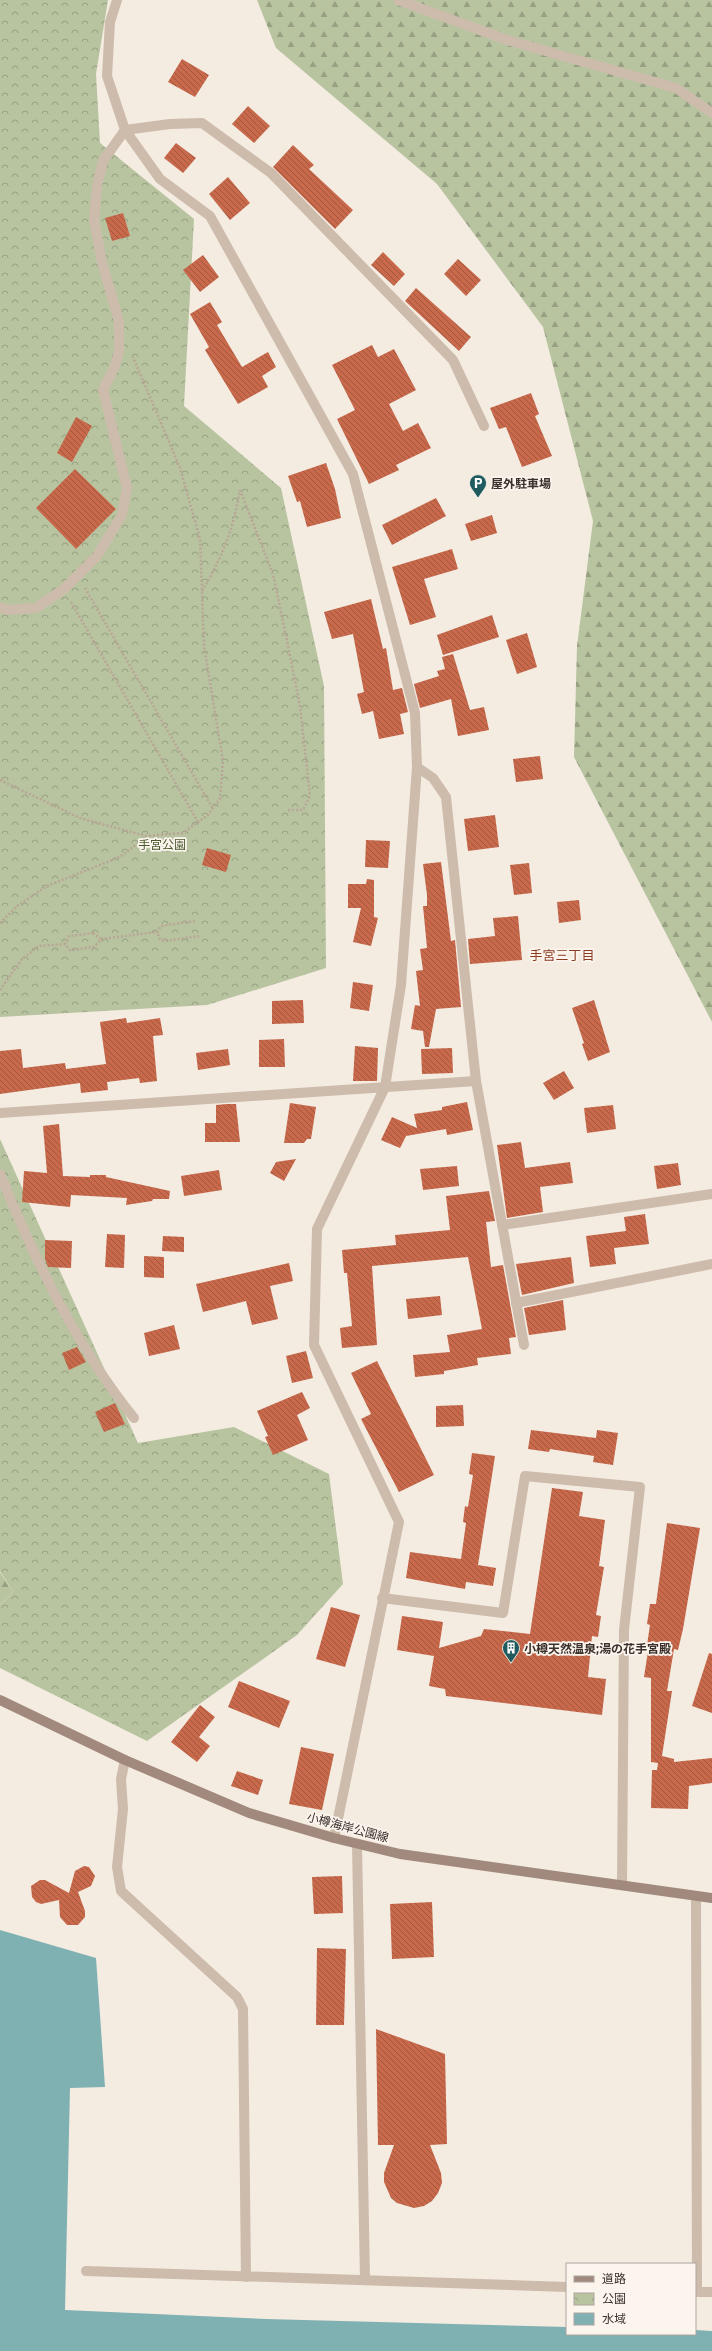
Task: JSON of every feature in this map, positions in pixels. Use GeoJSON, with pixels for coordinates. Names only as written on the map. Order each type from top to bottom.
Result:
{"type":"FeatureCollection","features":[{"type":"Feature","properties":{"kind":"main road","name":"小樽海岸公園線"},"geometry":{"type":"LineString","coordinates":[[0,1700],[125,1760],[249,1813],[334,1838],[400,1854],[712,1898]]}},
{"type":"Feature","properties":{"kind":"street"},"geometry":{"type":"LineString","coordinates":[[117,0],[110,22],[107,76],[125,130],[160,179],[210,216],[353,474],[415,713],[417,767],[401,985],[385,1087],[316,1229],[314,1275],[314,1346],[399,1522],[382,1598],[334,1838]]}},
{"type":"Feature","properties":{"kind":"street"},"geometry":{"type":"LineString","coordinates":[[398,0],[507,40],[676,88],[712,113]]}},
{"type":"Feature","properties":{"kind":"street"},"geometry":{"type":"LineString","coordinates":[[0,607],[7,610],[36,608],[64,589],[97,556],[122,515],[127,488],[103,390],[115,366],[119,351],[119,322],[102,262],[94,219],[103,161],[125,130],[170,124],[202,123],[271,174],[453,360],[484,426]]}},
{"type":"Feature","properties":{"kind":"street"},"geometry":{"type":"LineString","coordinates":[[417,767],[432,778],[446,797],[476,1081],[524,1345]]}},
{"type":"Feature","properties":{"kind":"street"},"geometry":{"type":"LineString","coordinates":[[0,1113],[476,1081]]}},
{"type":"Feature","properties":{"kind":"street"},"geometry":{"type":"LineString","coordinates":[[0,1174],[22,1230],[61,1307],[107,1384],[134,1418]]}},
{"type":"Feature","properties":{"kind":"street"},"geometry":{"type":"LineString","coordinates":[[502,1225],[712,1194]]}},
{"type":"Feature","properties":{"kind":"street"},"geometry":{"type":"LineString","coordinates":[[516,1303],[712,1264]]}},
{"type":"Feature","properties":{"kind":"street"},"geometry":{"type":"LineString","coordinates":[[382,1598],[503,1613],[525,1476],[640,1487],[624,1630],[622,1885]]}},
{"type":"Feature","properties":{"kind":"street"},"geometry":{"type":"LineString","coordinates":[[125,1760],[121,1778],[123,1809],[117,1868],[121,1891],[236,1997],[243,2010],[242,2098],[246,2277]]}},
{"type":"Feature","properties":{"kind":"street"},"geometry":{"type":"LineString","coordinates":[[357,1844],[365,2280]]}},
{"type":"Feature","properties":{"kind":"street"},"geometry":{"type":"LineString","coordinates":[[696,1896],[696,2292],[712,2292]]}},
{"type":"Feature","properties":{"kind":"street"},"geometry":{"type":"LineString","coordinates":[[86,2271],[566,2287]]}},
{"type":"Feature","properties":{"kind":"path"},"geometry":{"type":"LineString","coordinates":[[0,780],[80,818],[146,836],[183,833],[213,809],[220,799],[223,761],[204,646],[200,539],[180,468],[132,356]]}},
{"type":"Feature","properties":{"kind":"path"},"geometry":{"type":"LineString","coordinates":[[202,591],[219,562],[234,524],[240,490],[273,574],[300,706],[310,796],[303,810],[287,810]]}},
{"type":"Feature","properties":{"kind":"path"},"geometry":{"type":"LineString","coordinates":[[78,576],[213,809]]}},
{"type":"Feature","properties":{"kind":"path"},"geometry":{"type":"LineString","coordinates":[[64,589],[198,822]]}},
{"type":"Feature","properties":{"kind":"path"},"geometry":{"type":"LineString","coordinates":[[0,923],[17,906],[47,886],[120,857],[146,836]]}},
{"type":"Feature","properties":{"kind":"path"},"geometry":{"type":"LineString","coordinates":[[65,944],[70,950],[94,947],[101,939],[157,932],[162,926],[195,921]]}},
{"type":"Feature","properties":{"kind":"path"},"geometry":{"type":"LineString","coordinates":[[157,932],[160,940],[165,941],[199,936]]}},
{"type":"Feature","properties":{"kind":"path"},"geometry":{"type":"LineString","coordinates":[[65,944],[68,936],[93,933],[101,939]]}},
{"type":"Feature","properties":{"kind":"path"},"geometry":{"type":"LineString","coordinates":[[0,990],[22,959],[39,946],[65,944]]}},
{"type":"Feature","properties":{"kind":"green space","name":"手宮公園"},"geometry":{"type":"Polygon","coordinates":[[[0,0],[108,0],[96,74],[100,143],[194,219],[184,406],[281,488],[324,686],[326,968],[207,1005],[0,1017],[0,0]]]}},
{"type":"Feature","properties":{"kind":"green space"},"geometry":{"type":"Polygon","coordinates":[[[257,0],[712,0],[712,1022],[574,757],[577,646],[593,521],[543,327],[437,184],[276,48],[257,0]]]}},
{"type":"Feature","properties":{"kind":"green space"},"geometry":{"type":"Polygon","coordinates":[[[0,1139],[138,1443],[234,1427],[329,1474],[343,1584],[297,1635],[147,1741],[0,1668],[0,1605],[13,1592],[0,1571],[0,1139]]]}},
{"type":"Feature","properties":{"kind":"green space"},"geometry":{"type":"Polygon","coordinates":[[[0,1572],[13,1592],[0,1605],[0,1572]]]}},
{"type":"Feature","properties":{"kind":"water"},"geometry":{"type":"Polygon","coordinates":[[[0,1930],[96,1958],[105,2087],[70,2088],[65,2310],[266,2319],[566,2327],[566,2335],[696,2335],[696,2330],[712,2331],[712,2351],[0,2351],[0,1930]]]}},
{"type":"Feature","properties":{"kind":"building"},"geometry":{"type":"Polygon","coordinates":[[[182,59],[209,75],[195,97],[168,82],[182,59]]]}},
{"type":"Feature","properties":{"kind":"building"},"geometry":{"type":"Polygon","coordinates":[[[248,106],[270,126],[254,143],[232,124],[248,106]]]}},
{"type":"Feature","properties":{"kind":"building"},"geometry":{"type":"Polygon","coordinates":[[[176,143],[196,158],[183,173],[164,158],[176,143]]]}},
{"type":"Feature","properties":{"kind":"building"},"geometry":{"type":"Polygon","coordinates":[[[293,145],[314,165],[309,169],[353,210],[335,229],[273,167],[293,145]]]}},
{"type":"Feature","properties":{"kind":"building"},"geometry":{"type":"Polygon","coordinates":[[[228,177],[250,203],[230,220],[209,194],[228,177]]]}},
{"type":"Feature","properties":{"kind":"building"},"geometry":{"type":"Polygon","coordinates":[[[123,213],[130,236],[112,241],[105,218],[123,213]]]}},
{"type":"Feature","properties":{"kind":"building"},"geometry":{"type":"Polygon","coordinates":[[[383,252],[405,274],[394,286],[371,265],[383,252]]]}},
{"type":"Feature","properties":{"kind":"building"},"geometry":{"type":"Polygon","coordinates":[[[203,255],[219,277],[200,292],[183,270],[203,255]]]}},
{"type":"Feature","properties":{"kind":"building"},"geometry":{"type":"Polygon","coordinates":[[[458,259],[481,280],[466,296],[444,274],[458,259]]]}},
{"type":"Feature","properties":{"kind":"building"},"geometry":{"type":"Polygon","coordinates":[[[416,288],[471,337],[459,351],[405,301],[416,288]]]}},
{"type":"Feature","properties":{"kind":"building"},"geometry":{"type":"Polygon","coordinates":[[[210,302],[222,322],[217,325],[242,367],[268,352],[276,367],[262,376],[268,387],[238,404],[205,350],[209,347],[190,314],[210,302]]]}},
{"type":"Feature","properties":{"kind":"building"},"geometry":{"type":"Polygon","coordinates":[[[372,345],[378,357],[394,349],[416,390],[389,404],[403,431],[418,423],[431,448],[396,465],[399,470],[369,484],[337,419],[355,410],[332,365],[372,345]]]}},
{"type":"Feature","properties":{"kind":"building"},"geometry":{"type":"Polygon","coordinates":[[[531,393],[539,414],[535,416],[552,456],[522,467],[506,427],[499,429],[490,408],[531,393]]]}},
{"type":"Feature","properties":{"kind":"building"},"geometry":{"type":"Polygon","coordinates":[[[76,417],[92,426],[72,462],[57,453],[76,417]]]}},
{"type":"Feature","properties":{"kind":"building"},"geometry":{"type":"Polygon","coordinates":[[[326,463],[335,489],[341,518],[307,527],[300,501],[297,502],[288,476],[326,463]]]}},
{"type":"Feature","properties":{"kind":"building"},"geometry":{"type":"Polygon","coordinates":[[[75,469],[116,509],[76,549],[36,508],[75,469]]]}},
{"type":"Feature","properties":{"kind":"building"},"geometry":{"type":"Polygon","coordinates":[[[436,498],[446,516],[392,545],[382,525],[436,498]]]}},
{"type":"Feature","properties":{"kind":"building"},"geometry":{"type":"Polygon","coordinates":[[[492,515],[497,533],[471,541],[465,524],[492,515]]]}},
{"type":"Feature","properties":{"kind":"building"},"geometry":{"type":"Polygon","coordinates":[[[452,549],[458,569],[424,579],[436,617],[410,625],[392,567],[452,549]]]}},
{"type":"Feature","properties":{"kind":"building"},"geometry":{"type":"Polygon","coordinates":[[[371,599],[383,649],[386,648],[393,690],[402,688],[408,712],[400,714],[404,734],[379,739],[373,711],[362,714],[357,694],[364,692],[353,634],[332,639],[324,612],[371,599]]]}},
{"type":"Feature","properties":{"kind":"building"},"geometry":{"type":"Polygon","coordinates":[[[492,615],[499,637],[443,655],[437,635],[492,615]]]}},
{"type":"Feature","properties":{"kind":"building"},"geometry":{"type":"Polygon","coordinates":[[[527,633],[537,667],[517,674],[506,640],[527,633]]]}},
{"type":"Feature","properties":{"kind":"building"},"geometry":{"type":"Polygon","coordinates":[[[453,654],[470,710],[484,707],[489,730],[458,736],[451,699],[420,708],[414,684],[439,676],[437,671],[445,669],[442,657],[453,654]]]}},
{"type":"Feature","properties":{"kind":"building"},"geometry":{"type":"Polygon","coordinates":[[[540,756],[543,779],[516,782],[513,759],[540,756]]]}},
{"type":"Feature","properties":{"kind":"building"},"geometry":{"type":"Polygon","coordinates":[[[495,815],[499,847],[468,851],[464,819],[495,815]]]}},
{"type":"Feature","properties":{"kind":"building"},"geometry":{"type":"Polygon","coordinates":[[[366,840],[390,841],[388,868],[365,867],[366,840]]]}},
{"type":"Feature","properties":{"kind":"building"},"geometry":{"type":"Polygon","coordinates":[[[207,848],[231,855],[226,872],[202,865],[207,848]]]}},
{"type":"Feature","properties":{"kind":"building"},"geometry":{"type":"Polygon","coordinates":[[[441,862],[451,941],[455,940],[461,1007],[436,1009],[429,1047],[425,1047],[423,1031],[411,1029],[415,1005],[420,1006],[416,971],[423,970],[420,949],[427,948],[423,906],[427,906],[427,895],[423,864],[441,862]]]}},
{"type":"Feature","properties":{"kind":"building"},"geometry":{"type":"Polygon","coordinates":[[[529,863],[532,893],[514,895],[510,865],[529,863]]]}},
{"type":"Feature","properties":{"kind":"building"},"geometry":{"type":"Polygon","coordinates":[[[367,879],[374,880],[374,917],[378,918],[371,946],[353,942],[361,908],[348,908],[348,884],[366,884],[367,879]]]}},
{"type":"Feature","properties":{"kind":"building"},"geometry":{"type":"Polygon","coordinates":[[[579,900],[581,920],[559,923],[557,902],[579,900]]]}},
{"type":"Feature","properties":{"kind":"building"},"geometry":{"type":"Polygon","coordinates":[[[518,916],[522,960],[470,964],[468,939],[495,936],[493,918],[518,916]]]}},
{"type":"Feature","properties":{"kind":"building"},"geometry":{"type":"Polygon","coordinates":[[[353,982],[373,985],[369,1011],[350,1008],[353,982]]]}},
{"type":"Feature","properties":{"kind":"building"},"geometry":{"type":"Polygon","coordinates":[[[303,1000],[304,1023],[272,1024],[272,1001],[303,1000]]]}},
{"type":"Feature","properties":{"kind":"building"},"geometry":{"type":"Polygon","coordinates":[[[594,1000],[610,1052],[588,1061],[582,1044],[584,1043],[572,1008],[594,1000]]]}},
{"type":"Feature","properties":{"kind":"building"},"geometry":{"type":"Polygon","coordinates":[[[126,1018],[127,1023],[160,1018],[163,1035],[153,1036],[157,1081],[140,1083],[139,1078],[107,1082],[108,1090],[81,1093],[80,1083],[0,1094],[0,1051],[21,1049],[23,1068],[65,1063],[66,1069],[106,1064],[100,1022],[126,1018]]]}},
{"type":"Feature","properties":{"kind":"building"},"geometry":{"type":"Polygon","coordinates":[[[284,1039],[285,1067],[259,1067],[259,1040],[284,1039]]]}},
{"type":"Feature","properties":{"kind":"building"},"geometry":{"type":"Polygon","coordinates":[[[355,1046],[378,1048],[377,1081],[353,1081],[355,1046]]]}},
{"type":"Feature","properties":{"kind":"building"},"geometry":{"type":"Polygon","coordinates":[[[452,1048],[453,1073],[422,1074],[421,1049],[452,1048]]]}},
{"type":"Feature","properties":{"kind":"building"},"geometry":{"type":"Polygon","coordinates":[[[228,1049],[230,1065],[198,1070],[196,1053],[228,1049]]]}},
{"type":"Feature","properties":{"kind":"building"},"geometry":{"type":"Polygon","coordinates":[[[564,1071],[574,1088],[554,1100],[543,1083],[564,1071]]]}},
{"type":"Feature","properties":{"kind":"building"},"geometry":{"type":"Polygon","coordinates":[[[467,1102],[473,1130],[447,1135],[446,1129],[406,1136],[400,1148],[381,1140],[392,1117],[417,1128],[414,1114],[442,1110],[442,1107],[467,1102]]]}},
{"type":"Feature","properties":{"kind":"building"},"geometry":{"type":"Polygon","coordinates":[[[290,1103],[316,1107],[311,1139],[307,1139],[304,1143],[284,1143],[290,1103]]]}},
{"type":"Feature","properties":{"kind":"building"},"geometry":{"type":"Polygon","coordinates":[[[236,1104],[240,1142],[205,1142],[205,1123],[216,1123],[216,1105],[236,1104]]]}},
{"type":"Feature","properties":{"kind":"building"},"geometry":{"type":"Polygon","coordinates":[[[613,1105],[616,1129],[587,1133],[584,1108],[613,1105]]]}},
{"type":"Feature","properties":{"kind":"building"},"geometry":{"type":"Polygon","coordinates":[[[59,1124],[63,1176],[90,1177],[90,1175],[106,1175],[106,1177],[170,1191],[169,1199],[153,1199],[152,1201],[126,1205],[127,1198],[71,1195],[70,1207],[22,1202],[24,1171],[47,1173],[43,1126],[59,1124]]]}},
{"type":"Feature","properties":{"kind":"building"},"geometry":{"type":"Polygon","coordinates":[[[521,1142],[525,1168],[570,1162],[573,1183],[540,1187],[543,1212],[507,1218],[497,1145],[521,1142]]]}},
{"type":"Feature","properties":{"kind":"building"},"geometry":{"type":"Polygon","coordinates":[[[296,1159],[284,1181],[270,1173],[276,1162],[296,1159]]]}},
{"type":"Feature","properties":{"kind":"building"},"geometry":{"type":"Polygon","coordinates":[[[678,1163],[681,1185],[657,1189],[654,1166],[678,1163]]]}},
{"type":"Feature","properties":{"kind":"building"},"geometry":{"type":"Polygon","coordinates":[[[457,1166],[459,1186],[423,1190],[420,1169],[457,1166]]]}},
{"type":"Feature","properties":{"kind":"building"},"geometry":{"type":"Polygon","coordinates":[[[219,1170],[222,1190],[184,1196],[181,1176],[219,1170]]]}},
{"type":"Feature","properties":{"kind":"building"},"geometry":{"type":"Polygon","coordinates":[[[489,1191],[495,1221],[486,1222],[491,1267],[503,1265],[516,1337],[509,1338],[511,1354],[477,1358],[478,1365],[444,1371],[444,1374],[415,1377],[413,1355],[450,1352],[447,1335],[482,1329],[468,1257],[372,1266],[377,1345],[342,1348],[340,1328],[352,1326],[347,1273],[344,1273],[342,1250],[396,1245],[395,1235],[450,1230],[446,1196],[489,1191]]]}},
{"type":"Feature","properties":{"kind":"building"},"geometry":{"type":"Polygon","coordinates":[[[645,1214],[649,1244],[614,1248],[616,1264],[590,1267],[586,1236],[626,1231],[624,1217],[645,1214]]]}},
{"type":"Feature","properties":{"kind":"building"},"geometry":{"type":"Polygon","coordinates":[[[107,1234],[125,1235],[124,1268],[105,1267],[107,1234]]]}},
{"type":"Feature","properties":{"kind":"building"},"geometry":{"type":"Polygon","coordinates":[[[163,1236],[184,1237],[184,1252],[162,1251],[163,1236]]]}},
{"type":"Feature","properties":{"kind":"building"},"geometry":{"type":"Polygon","coordinates":[[[45,1240],[72,1241],[71,1268],[48,1267],[45,1259],[45,1240]]]}},
{"type":"Feature","properties":{"kind":"building"},"geometry":{"type":"Polygon","coordinates":[[[144,1256],[164,1257],[164,1278],[144,1277],[144,1256]]]}},
{"type":"Feature","properties":{"kind":"building"},"geometry":{"type":"Polygon","coordinates":[[[571,1257],[574,1283],[522,1295],[516,1264],[571,1257]]]}},
{"type":"Feature","properties":{"kind":"building"},"geometry":{"type":"Polygon","coordinates":[[[289,1263],[293,1281],[270,1286],[278,1319],[252,1325],[246,1301],[203,1312],[196,1284],[289,1263]]]}},
{"type":"Feature","properties":{"kind":"building"},"geometry":{"type":"Polygon","coordinates":[[[440,1296],[442,1315],[408,1319],[406,1299],[440,1296]]]}},
{"type":"Feature","properties":{"kind":"building"},"geometry":{"type":"Polygon","coordinates":[[[563,1300],[566,1330],[529,1335],[524,1308],[563,1300]]]}},
{"type":"Feature","properties":{"kind":"building"},"geometry":{"type":"Polygon","coordinates":[[[174,1325],[180,1349],[149,1356],[144,1333],[174,1325]]]}},
{"type":"Feature","properties":{"kind":"building"},"geometry":{"type":"Polygon","coordinates":[[[77,1347],[86,1362],[69,1370],[62,1353],[77,1347]]]}},
{"type":"Feature","properties":{"kind":"building"},"geometry":{"type":"Polygon","coordinates":[[[306,1351],[313,1378],[292,1383],[286,1356],[306,1351]]]}},
{"type":"Feature","properties":{"kind":"building"},"geometry":{"type":"Polygon","coordinates":[[[377,1361],[434,1475],[399,1492],[361,1419],[371,1414],[351,1373],[377,1361]]]}},
{"type":"Feature","properties":{"kind":"building"},"geometry":{"type":"Polygon","coordinates":[[[302,1392],[310,1408],[297,1415],[308,1440],[273,1455],[265,1437],[268,1436],[257,1411],[302,1392]]]}},
{"type":"Feature","properties":{"kind":"building"},"geometry":{"type":"Polygon","coordinates":[[[115,1403],[125,1424],[104,1432],[95,1412],[115,1403]]]}},
{"type":"Feature","properties":{"kind":"building"},"geometry":{"type":"Polygon","coordinates":[[[463,1405],[464,1426],[436,1427],[436,1406],[463,1405]]]}},
{"type":"Feature","properties":{"kind":"building"},"geometry":{"type":"Polygon","coordinates":[[[531,1430],[596,1438],[597,1430],[618,1433],[613,1465],[593,1462],[594,1456],[550,1449],[549,1452],[528,1449],[531,1430]]]}},
{"type":"Feature","properties":{"kind":"building"},"geometry":{"type":"Polygon","coordinates":[[[472,1453],[495,1456],[478,1565],[496,1568],[493,1586],[466,1582],[465,1589],[406,1578],[410,1552],[461,1559],[466,1523],[463,1522],[465,1506],[468,1507],[473,1475],[469,1474],[472,1453]]]}},
{"type":"Feature","properties":{"kind":"building"},"geometry":{"type":"Polygon","coordinates":[[[552,1488],[583,1492],[579,1516],[605,1520],[599,1566],[604,1567],[596,1615],[601,1616],[598,1637],[592,1636],[588,1677],[606,1679],[602,1715],[446,1696],[445,1689],[429,1686],[434,1656],[397,1650],[402,1616],[443,1622],[439,1648],[481,1636],[484,1629],[530,1634],[552,1488]]]}},
{"type":"Feature","properties":{"kind":"building"},"geometry":{"type":"Polygon","coordinates":[[[667,1523],[700,1528],[683,1629],[678,1650],[674,1649],[667,1691],[672,1691],[662,1756],[674,1759],[674,1762],[712,1758],[712,1783],[689,1786],[688,1809],[651,1808],[652,1770],[657,1770],[658,1763],[651,1762],[651,1678],[644,1677],[649,1645],[647,1645],[650,1625],[647,1624],[650,1604],[656,1604],[667,1523]]]}},
{"type":"Feature","properties":{"kind":"building"},"geometry":{"type":"Polygon","coordinates":[[[331,1607],[360,1615],[345,1667],[316,1659],[331,1607]]]}},
{"type":"Feature","properties":{"kind":"building"},"geometry":{"type":"Polygon","coordinates":[[[709,1653],[712,1654],[712,1713],[692,1706],[709,1653]]]}},
{"type":"Feature","properties":{"kind":"building"},"geometry":{"type":"Polygon","coordinates":[[[239,1681],[290,1701],[279,1728],[228,1707],[239,1681]]]}},
{"type":"Feature","properties":{"kind":"building"},"geometry":{"type":"Polygon","coordinates":[[[200,1705],[215,1717],[199,1737],[210,1746],[197,1762],[171,1742],[200,1705]]]}},
{"type":"Feature","properties":{"kind":"building"},"geometry":{"type":"Polygon","coordinates":[[[301,1747],[334,1754],[322,1810],[289,1804],[301,1747]]]}},
{"type":"Feature","properties":{"kind":"building"},"geometry":{"type":"Polygon","coordinates":[[[237,1771],[263,1780],[258,1795],[231,1786],[237,1771]]]}},
{"type":"Feature","properties":{"kind":"building"},"geometry":{"type":"Polygon","coordinates":[[[84,1866],[89,1867],[95,1876],[91,1886],[78,1892],[85,1911],[85,1917],[78,1925],[67,1925],[60,1917],[59,1900],[41,1904],[36,1902],[32,1897],[31,1886],[40,1880],[45,1880],[69,1893],[75,1871],[84,1866]]]}},
{"type":"Feature","properties":{"kind":"building"},"geometry":{"type":"Polygon","coordinates":[[[342,1876],[343,1913],[314,1914],[312,1877],[342,1876]]]}},
{"type":"Feature","properties":{"kind":"building"},"geometry":{"type":"Polygon","coordinates":[[[432,1902],[434,1957],[392,1959],[390,1904],[432,1902]]]}},
{"type":"Feature","properties":{"kind":"building"},"geometry":{"type":"Polygon","coordinates":[[[317,1948],[346,1949],[344,2025],[316,2025],[317,1948]]]}},
{"type":"Feature","properties":{"kind":"building"},"geometry":{"type":"Polygon","coordinates":[[[376,2029],[445,2054],[447,2144],[430,2145],[441,2173],[442,2183],[438,2193],[432,2201],[424,2206],[414,2208],[397,2203],[391,2198],[384,2182],[384,2173],[394,2145],[378,2145],[376,2029]]]}},
{"type":"Feature","properties":{"kind":"place","name":"屋外駐車場"},"geometry":{"type":"Point","coordinates":[478,498]}},
{"type":"Feature","properties":{"kind":"place","name":"小樽天然温泉;湯の花手宮殿"},"geometry":{"type":"Point","coordinates":[511,1663]}},
{"type":"Feature","properties":{"kind":"district","name":"手宮三丁目"},"geometry":{"type":"Point","coordinates":[562,955]}}]}
